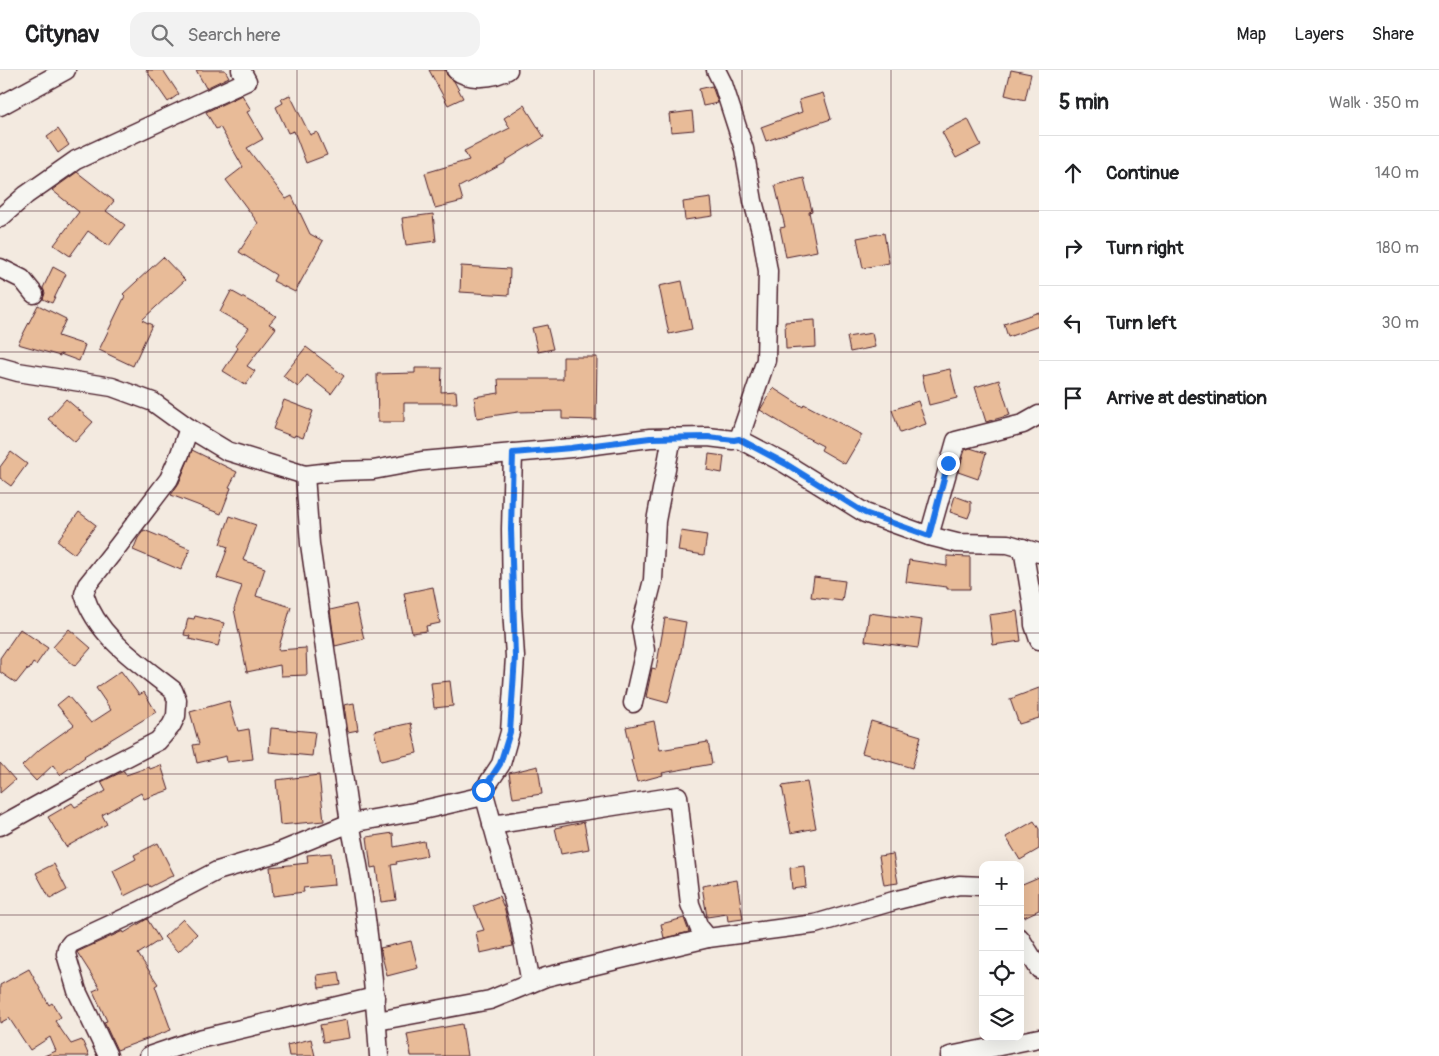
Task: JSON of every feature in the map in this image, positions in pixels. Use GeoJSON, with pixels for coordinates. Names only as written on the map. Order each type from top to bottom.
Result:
{"type":"FeatureCollection","features":[{"type":"Feature","properties":{"kind":"street"},"geometry":{"type":"LineString","coordinates":[[0,106],[66,70]]}},
{"type":"Feature","properties":{"kind":"street"},"geometry":{"type":"LineString","coordinates":[[0,218],[26,195],[76,160],[247,81],[241,70]]}},
{"type":"Feature","properties":{"kind":"street"},"geometry":{"type":"LineString","coordinates":[[456,70],[473,77],[488,76],[508,70]]}},
{"type":"Feature","properties":{"kind":"street"},"geometry":{"type":"LineString","coordinates":[[716,70],[723,84],[744,149],[768,271],[766,360],[739,439]]}},
{"type":"Feature","properties":{"kind":"street"},"geometry":{"type":"LineString","coordinates":[[0,268],[22,279],[34,294]]}},
{"type":"Feature","properties":{"kind":"street"},"geometry":{"type":"LineString","coordinates":[[0,367],[18,372],[112,387],[153,402],[189,428],[227,451],[305,475],[373,470],[422,462],[672,437],[739,439],[786,464],[865,513],[929,536],[957,542],[1008,544],[1031,551],[1034,624],[1039,640]]}},
{"type":"Feature","properties":{"kind":"street"},"geometry":{"type":"LineString","coordinates":[[929,536],[956,441],[1022,424],[1039,415]]}},
{"type":"Feature","properties":{"kind":"street"},"geometry":{"type":"LineString","coordinates":[[0,826],[92,774],[158,742],[171,726],[176,716],[177,700],[173,690],[121,650],[99,623],[86,598],[85,589],[169,479],[189,428]]}},
{"type":"Feature","properties":{"kind":"street"},"geometry":{"type":"LineString","coordinates":[[633,703],[645,650],[641,627],[653,580],[656,521],[672,437]]}},
{"type":"Feature","properties":{"kind":"street"},"geometry":{"type":"LineString","coordinates":[[108,1056],[77,991],[66,954],[67,948],[71,943],[140,911],[216,871],[277,853],[350,823],[414,812],[479,797],[500,764],[510,732],[515,657],[511,539],[513,453]]}},
{"type":"Feature","properties":{"kind":"street"},"geometry":{"type":"LineString","coordinates":[[305,475],[310,544],[350,823],[356,851],[375,997],[379,1056]]}},
{"type":"Feature","properties":{"kind":"street"},"geometry":{"type":"LineString","coordinates":[[483,790],[519,920],[531,983]]}},
{"type":"Feature","properties":{"kind":"street"},"geometry":{"type":"LineString","coordinates":[[492,825],[678,796],[690,904],[699,926],[708,938]]}},
{"type":"Feature","properties":{"kind":"street"},"geometry":{"type":"LineString","coordinates":[[377,1022],[490,1000],[531,983],[564,973],[708,938],[815,924],[897,900],[959,885],[979,886]]}},
{"type":"Feature","properties":{"kind":"street"},"geometry":{"type":"LineString","coordinates":[[1024,945],[1039,969]]}},
{"type":"Feature","properties":{"kind":"street"},"geometry":{"type":"LineString","coordinates":[[149,1056],[199,1040],[375,997]]}},
{"type":"Feature","properties":{"kind":"street"},"geometry":{"type":"LineString","coordinates":[[950,1056],[1039,1038]]}},
{"type":"Feature","properties":{"kind":"building"},"geometry":{"type":"Polygon","coordinates":[[[146,70],[163,70],[179,94],[168,102],[146,70]]]}},
{"type":"Feature","properties":{"kind":"building"},"geometry":{"type":"Polygon","coordinates":[[[196,70],[225,70],[229,77],[206,88],[196,70]]]}},
{"type":"Feature","properties":{"kind":"building"},"geometry":{"type":"Polygon","coordinates":[[[429,70],[445,70],[447,75],[454,81],[463,98],[448,105],[429,70]]]}},
{"type":"Feature","properties":{"kind":"building"},"geometry":{"type":"Polygon","coordinates":[[[1011,70],[1031,74],[1025,100],[1005,95],[1011,70]]]}},
{"type":"Feature","properties":{"kind":"building"},"geometry":{"type":"Polygon","coordinates":[[[712,86],[718,103],[703,106],[699,89],[712,86]]]}},
{"type":"Feature","properties":{"kind":"building"},"geometry":{"type":"Polygon","coordinates":[[[823,93],[831,119],[766,141],[761,127],[802,112],[799,100],[823,93]]]}},
{"type":"Feature","properties":{"kind":"building"},"geometry":{"type":"Polygon","coordinates":[[[242,95],[251,110],[247,112],[263,139],[247,148],[286,199],[292,196],[310,234],[323,241],[295,292],[273,281],[276,275],[239,252],[258,223],[226,180],[243,167],[220,127],[216,129],[206,112],[242,95]]]}},
{"type":"Feature","properties":{"kind":"building"},"geometry":{"type":"Polygon","coordinates":[[[290,95],[310,135],[317,132],[327,155],[306,163],[294,131],[288,133],[276,107],[283,103],[281,99],[290,95]]]}},
{"type":"Feature","properties":{"kind":"building"},"geometry":{"type":"Polygon","coordinates":[[[524,105],[544,137],[505,161],[505,163],[459,187],[463,201],[435,208],[425,173],[469,160],[464,151],[510,128],[504,118],[524,105]]]}},
{"type":"Feature","properties":{"kind":"building"},"geometry":{"type":"Polygon","coordinates":[[[692,111],[694,130],[671,132],[669,114],[692,111]]]}},
{"type":"Feature","properties":{"kind":"building"},"geometry":{"type":"Polygon","coordinates":[[[968,119],[981,145],[956,158],[942,132],[968,119]]]}},
{"type":"Feature","properties":{"kind":"building"},"geometry":{"type":"Polygon","coordinates":[[[58,129],[69,145],[58,153],[47,137],[58,129]]]}},
{"type":"Feature","properties":{"kind":"building"},"geometry":{"type":"Polygon","coordinates":[[[77,172],[114,201],[106,211],[125,225],[109,246],[88,231],[70,256],[54,245],[79,212],[52,190],[77,172]]]}},
{"type":"Feature","properties":{"kind":"building"},"geometry":{"type":"Polygon","coordinates":[[[804,178],[812,211],[809,212],[817,251],[786,257],[780,228],[785,227],[775,185],[804,178]]]}},
{"type":"Feature","properties":{"kind":"building"},"geometry":{"type":"Polygon","coordinates":[[[711,198],[713,216],[685,220],[683,202],[711,198]]]}},
{"type":"Feature","properties":{"kind":"building"},"geometry":{"type":"Polygon","coordinates":[[[433,214],[436,241],[406,245],[402,218],[433,214]]]}},
{"type":"Feature","properties":{"kind":"building"},"geometry":{"type":"Polygon","coordinates":[[[884,233],[889,263],[863,268],[857,238],[884,233]]]}},
{"type":"Feature","properties":{"kind":"building"},"geometry":{"type":"Polygon","coordinates":[[[163,257],[185,280],[142,320],[152,325],[133,366],[99,350],[125,296],[123,294],[163,257]]]}},
{"type":"Feature","properties":{"kind":"building"},"geometry":{"type":"Polygon","coordinates":[[[461,266],[510,269],[509,295],[460,292],[461,266]]]}},
{"type":"Feature","properties":{"kind":"building"},"geometry":{"type":"Polygon","coordinates":[[[53,267],[66,274],[52,303],[43,299],[45,293],[43,288],[53,267]]]}},
{"type":"Feature","properties":{"kind":"building"},"geometry":{"type":"Polygon","coordinates":[[[682,281],[692,329],[669,334],[659,286],[682,281]]]}},
{"type":"Feature","properties":{"kind":"building"},"geometry":{"type":"Polygon","coordinates":[[[231,291],[276,316],[269,324],[276,328],[247,366],[255,371],[246,385],[223,371],[238,348],[235,346],[249,328],[220,312],[231,291]]]}},
{"type":"Feature","properties":{"kind":"building"},"geometry":{"type":"Polygon","coordinates":[[[38,305],[66,319],[58,336],[85,345],[79,361],[60,354],[60,356],[18,344],[38,305]]]}},
{"type":"Feature","properties":{"kind":"building"},"geometry":{"type":"Polygon","coordinates":[[[1039,312],[1039,326],[1008,337],[1004,324],[1039,312]]]}},
{"type":"Feature","properties":{"kind":"building"},"geometry":{"type":"Polygon","coordinates":[[[815,320],[816,347],[786,349],[785,322],[815,320]]]}},
{"type":"Feature","properties":{"kind":"building"},"geometry":{"type":"Polygon","coordinates":[[[547,325],[553,349],[538,352],[532,328],[547,325]]]}},
{"type":"Feature","properties":{"kind":"building"},"geometry":{"type":"Polygon","coordinates":[[[872,333],[875,347],[850,352],[847,337],[872,333]]]}},
{"type":"Feature","properties":{"kind":"building"},"geometry":{"type":"Polygon","coordinates":[[[306,347],[344,376],[331,394],[307,375],[298,387],[283,376],[306,347]]]}},
{"type":"Feature","properties":{"kind":"building"},"geometry":{"type":"Polygon","coordinates":[[[563,357],[597,357],[596,420],[562,419],[562,411],[518,412],[477,418],[474,397],[499,393],[498,379],[563,379],[563,357]]]}},
{"type":"Feature","properties":{"kind":"building"},"geometry":{"type":"Polygon","coordinates":[[[415,368],[442,368],[441,392],[456,391],[457,403],[404,403],[404,422],[378,422],[377,374],[415,373],[415,368]]]}},
{"type":"Feature","properties":{"kind":"building"},"geometry":{"type":"Polygon","coordinates":[[[950,369],[957,398],[929,405],[922,375],[950,369]]]}},
{"type":"Feature","properties":{"kind":"building"},"geometry":{"type":"Polygon","coordinates":[[[999,380],[1010,415],[986,422],[975,387],[999,380]]]}},
{"type":"Feature","properties":{"kind":"building"},"geometry":{"type":"Polygon","coordinates":[[[773,388],[803,407],[804,404],[862,435],[845,464],[821,450],[823,446],[760,410],[773,388]]]}},
{"type":"Feature","properties":{"kind":"building"},"geometry":{"type":"Polygon","coordinates":[[[66,399],[93,422],[75,442],[48,419],[66,399]]]}},
{"type":"Feature","properties":{"kind":"building"},"geometry":{"type":"Polygon","coordinates":[[[284,400],[313,411],[303,438],[295,435],[294,437],[273,429],[284,400]]]}},
{"type":"Feature","properties":{"kind":"building"},"geometry":{"type":"Polygon","coordinates":[[[918,401],[926,424],[900,433],[892,410],[918,401]]]}},
{"type":"Feature","properties":{"kind":"building"},"geometry":{"type":"Polygon","coordinates":[[[970,448],[986,453],[978,479],[958,472],[965,450],[970,448]]]}},
{"type":"Feature","properties":{"kind":"building"},"geometry":{"type":"Polygon","coordinates":[[[192,450],[237,472],[229,487],[231,488],[221,514],[171,495],[179,483],[192,450]]]}},
{"type":"Feature","properties":{"kind":"building"},"geometry":{"type":"Polygon","coordinates":[[[11,452],[27,464],[11,486],[0,478],[0,467],[11,452]]]}},
{"type":"Feature","properties":{"kind":"building"},"geometry":{"type":"Polygon","coordinates":[[[709,454],[724,456],[722,473],[707,470],[709,454]]]}},
{"type":"Feature","properties":{"kind":"building"},"geometry":{"type":"Polygon","coordinates":[[[955,496],[971,502],[968,518],[950,512],[955,496]]]}},
{"type":"Feature","properties":{"kind":"building"},"geometry":{"type":"Polygon","coordinates":[[[79,512],[96,525],[74,554],[57,541],[79,512]]]}},
{"type":"Feature","properties":{"kind":"building"},"geometry":{"type":"Polygon","coordinates":[[[230,516],[256,525],[243,560],[265,568],[256,596],[291,607],[278,650],[306,648],[307,675],[281,676],[280,665],[247,672],[234,609],[242,586],[217,578],[228,547],[220,544],[230,516]]]}},
{"type":"Feature","properties":{"kind":"building"},"geometry":{"type":"Polygon","coordinates":[[[144,530],[190,549],[181,570],[133,550],[144,530]]]}},
{"type":"Feature","properties":{"kind":"building"},"geometry":{"type":"Polygon","coordinates":[[[681,531],[707,535],[704,555],[678,551],[681,531]]]}},
{"type":"Feature","properties":{"kind":"building"},"geometry":{"type":"Polygon","coordinates":[[[947,556],[970,557],[970,589],[947,589],[947,587],[906,582],[909,560],[947,566],[947,556]]]}},
{"type":"Feature","properties":{"kind":"building"},"geometry":{"type":"Polygon","coordinates":[[[814,577],[845,581],[842,601],[811,597],[814,577]]]}},
{"type":"Feature","properties":{"kind":"building"},"geometry":{"type":"Polygon","coordinates":[[[433,587],[440,623],[426,626],[427,631],[412,633],[404,593],[433,587]]]}},
{"type":"Feature","properties":{"kind":"building"},"geometry":{"type":"Polygon","coordinates":[[[356,604],[364,639],[335,646],[330,610],[356,604]]]}},
{"type":"Feature","properties":{"kind":"building"},"geometry":{"type":"Polygon","coordinates":[[[1017,611],[1021,641],[993,645],[989,615],[1017,611]]]}},
{"type":"Feature","properties":{"kind":"building"},"geometry":{"type":"Polygon","coordinates":[[[869,613],[922,620],[918,648],[865,641],[869,613]]]}},
{"type":"Feature","properties":{"kind":"building"},"geometry":{"type":"Polygon","coordinates":[[[195,616],[224,623],[218,646],[189,639],[190,636],[184,635],[188,618],[194,619],[195,616]]]}},
{"type":"Feature","properties":{"kind":"building"},"geometry":{"type":"Polygon","coordinates":[[[665,618],[686,622],[680,657],[668,703],[646,697],[652,668],[656,669],[665,618]]]}},
{"type":"Feature","properties":{"kind":"building"},"geometry":{"type":"Polygon","coordinates":[[[20,629],[48,648],[36,665],[33,663],[16,683],[0,672],[0,658],[20,629]]]}},
{"type":"Feature","properties":{"kind":"building"},"geometry":{"type":"Polygon","coordinates":[[[69,629],[91,648],[75,666],[53,647],[69,629]]]}},
{"type":"Feature","properties":{"kind":"building"},"geometry":{"type":"Polygon","coordinates":[[[121,671],[139,695],[144,692],[156,712],[84,756],[60,775],[53,765],[36,781],[22,766],[40,749],[74,725],[57,705],[68,696],[91,723],[111,710],[96,688],[121,671]]]}},
{"type":"Feature","properties":{"kind":"building"},"geometry":{"type":"Polygon","coordinates":[[[450,681],[453,706],[434,708],[431,683],[450,681]]]}},
{"type":"Feature","properties":{"kind":"building"},"geometry":{"type":"Polygon","coordinates":[[[1039,688],[1039,718],[1019,724],[1010,699],[1039,688]]]}},
{"type":"Feature","properties":{"kind":"building"},"geometry":{"type":"Polygon","coordinates":[[[229,701],[238,731],[249,729],[253,759],[227,762],[226,756],[197,763],[193,745],[199,744],[190,712],[229,701]]]}},
{"type":"Feature","properties":{"kind":"building"},"geometry":{"type":"Polygon","coordinates":[[[354,703],[358,730],[348,732],[344,705],[354,703]]]}},
{"type":"Feature","properties":{"kind":"building"},"geometry":{"type":"Polygon","coordinates":[[[654,721],[660,750],[708,742],[712,764],[662,773],[663,775],[637,782],[631,760],[633,759],[626,727],[654,721]]]}},
{"type":"Feature","properties":{"kind":"building"},"geometry":{"type":"Polygon","coordinates":[[[871,721],[921,736],[912,768],[862,753],[871,721]]]}},
{"type":"Feature","properties":{"kind":"building"},"geometry":{"type":"Polygon","coordinates":[[[411,723],[417,753],[381,761],[374,731],[411,723]]]}},
{"type":"Feature","properties":{"kind":"building"},"geometry":{"type":"Polygon","coordinates":[[[271,728],[315,732],[312,756],[269,752],[271,728]]]}},
{"type":"Feature","properties":{"kind":"building"},"geometry":{"type":"Polygon","coordinates":[[[0,763],[15,780],[0,793],[0,763]]]}},
{"type":"Feature","properties":{"kind":"building"},"geometry":{"type":"Polygon","coordinates":[[[161,765],[169,790],[144,799],[141,793],[102,815],[107,824],[66,847],[48,817],[72,803],[75,807],[106,791],[101,782],[124,771],[126,775],[161,765]]]}},
{"type":"Feature","properties":{"kind":"building"},"geometry":{"type":"Polygon","coordinates":[[[538,766],[542,794],[513,798],[509,773],[538,766]]]}},
{"type":"Feature","properties":{"kind":"building"},"geometry":{"type":"Polygon","coordinates":[[[319,775],[324,821],[280,825],[276,780],[319,775]]]}},
{"type":"Feature","properties":{"kind":"building"},"geometry":{"type":"Polygon","coordinates":[[[807,782],[816,828],[791,833],[782,786],[807,782]]]}},
{"type":"Feature","properties":{"kind":"building"},"geometry":{"type":"Polygon","coordinates":[[[1034,821],[1039,829],[1039,849],[1020,860],[1006,837],[1034,821]]]}},
{"type":"Feature","properties":{"kind":"building"},"geometry":{"type":"Polygon","coordinates":[[[584,822],[589,849],[561,854],[555,828],[584,822]]]}},
{"type":"Feature","properties":{"kind":"building"},"geometry":{"type":"Polygon","coordinates":[[[393,833],[394,847],[424,841],[427,856],[396,862],[397,864],[391,865],[396,900],[381,902],[376,867],[371,868],[367,837],[393,833]]]}},
{"type":"Feature","properties":{"kind":"building"},"geometry":{"type":"Polygon","coordinates":[[[158,843],[174,875],[150,887],[148,884],[124,896],[113,871],[136,859],[134,855],[158,843]]]}},
{"type":"Feature","properties":{"kind":"building"},"geometry":{"type":"Polygon","coordinates":[[[331,853],[334,885],[303,888],[304,892],[273,896],[270,867],[308,863],[307,855],[331,853]]]}},
{"type":"Feature","properties":{"kind":"building"},"geometry":{"type":"Polygon","coordinates":[[[893,854],[898,883],[884,885],[879,856],[893,854]]]}},
{"type":"Feature","properties":{"kind":"building"},"geometry":{"type":"Polygon","coordinates":[[[54,864],[67,890],[50,899],[36,873],[54,864]]]}},
{"type":"Feature","properties":{"kind":"building"},"geometry":{"type":"Polygon","coordinates":[[[804,866],[806,887],[792,889],[790,868],[804,866]]]}},
{"type":"Feature","properties":{"kind":"building"},"geometry":{"type":"Polygon","coordinates":[[[1039,877],[1039,910],[1024,917],[1024,906],[1024,883],[1039,877]]]}},
{"type":"Feature","properties":{"kind":"building"},"geometry":{"type":"Polygon","coordinates":[[[737,880],[743,919],[728,921],[727,914],[707,917],[702,886],[737,880]]]}},
{"type":"Feature","properties":{"kind":"building"},"geometry":{"type":"Polygon","coordinates":[[[499,896],[505,910],[513,946],[480,953],[476,932],[484,930],[474,906],[499,896]]]}},
{"type":"Feature","properties":{"kind":"building"},"geometry":{"type":"Polygon","coordinates":[[[684,918],[689,932],[664,938],[661,924],[684,918]]]}},
{"type":"Feature","properties":{"kind":"building"},"geometry":{"type":"Polygon","coordinates":[[[147,919],[160,940],[138,954],[158,984],[155,986],[171,1030],[117,1050],[104,1022],[107,1021],[93,991],[100,988],[77,952],[123,931],[124,933],[147,919]]]}},
{"type":"Feature","properties":{"kind":"building"},"geometry":{"type":"Polygon","coordinates":[[[183,919],[197,934],[178,952],[164,937],[183,919]]]}},
{"type":"Feature","properties":{"kind":"building"},"geometry":{"type":"Polygon","coordinates":[[[411,941],[418,968],[387,976],[380,948],[411,941]]]}},
{"type":"Feature","properties":{"kind":"building"},"geometry":{"type":"Polygon","coordinates":[[[29,969],[49,1005],[52,1003],[61,1017],[55,1021],[71,1044],[82,1040],[89,1056],[44,1056],[56,1051],[50,1037],[30,1050],[9,1018],[0,1023],[0,985],[29,969]]]}},
{"type":"Feature","properties":{"kind":"building"},"geometry":{"type":"Polygon","coordinates":[[[339,972],[341,985],[319,988],[317,975],[339,972]]]}},
{"type":"Feature","properties":{"kind":"building"},"geometry":{"type":"Polygon","coordinates":[[[347,1020],[350,1038],[323,1042],[320,1025],[347,1020]]]}},
{"type":"Feature","properties":{"kind":"building"},"geometry":{"type":"Polygon","coordinates":[[[462,1024],[467,1056],[411,1056],[407,1034],[462,1024]]]}},
{"type":"Feature","properties":{"kind":"building"},"geometry":{"type":"Polygon","coordinates":[[[311,1039],[315,1056],[289,1056],[287,1045],[311,1039]]]}},
{"type":"Feature","properties":{"kind":"route"},"geometry":{"type":"LineString","coordinates":[[483,790],[500,764],[510,732],[515,657],[511,529],[513,453],[650,438],[708,437],[739,439],[786,464],[865,513],[929,536],[948,463]]}}]}
